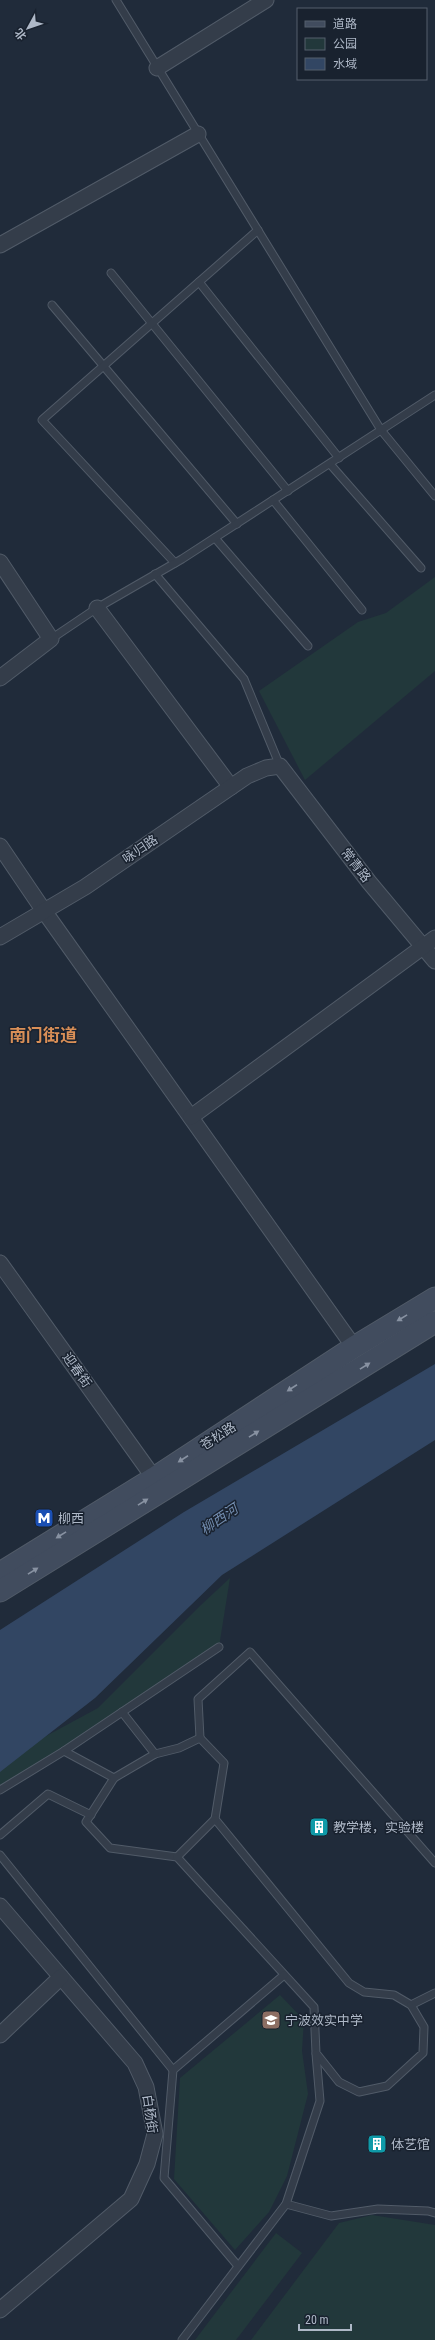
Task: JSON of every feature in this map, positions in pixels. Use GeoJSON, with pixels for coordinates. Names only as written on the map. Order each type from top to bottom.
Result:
{"type":"FeatureCollection","features":[{"type":"Feature","properties":{"kind":"main road","name":"苍松路"},"geometry":{"type":"LineString","coordinates":[[0,1573],[154,1478],[354,1347],[435,1298]]}},
{"type":"Feature","properties":{"kind":"main road","name":"苍松路"},"geometry":{"type":"LineString","coordinates":[[0,1592],[435,1322]]}},
{"type":"Feature","properties":{"kind":"street"},"geometry":{"type":"LineString","coordinates":[[157,68],[266,0]]}},
{"type":"Feature","properties":{"kind":"street"},"geometry":{"type":"LineString","coordinates":[[0,245],[198,134]]}},
{"type":"Feature","properties":{"kind":"street"},"geometry":{"type":"LineString","coordinates":[[0,562],[51,639],[0,678]]}},
{"type":"Feature","properties":{"kind":"street"},"geometry":{"type":"LineString","coordinates":[[97,608],[231,787]]}},
{"type":"Feature","properties":{"kind":"street","name":"咏归路"},"geometry":{"type":"LineString","coordinates":[[0,937],[85,887],[247,776],[266,768],[280,766]]}},
{"type":"Feature","properties":{"kind":"street","name":"常青路"},"geometry":{"type":"LineString","coordinates":[[280,766],[369,882],[435,961]]}},
{"type":"Feature","properties":{"kind":"street"},"geometry":{"type":"LineString","coordinates":[[0,846],[44,911],[354,1347]]}},
{"type":"Feature","properties":{"kind":"street"},"geometry":{"type":"LineString","coordinates":[[191,1118],[435,938]]}},
{"type":"Feature","properties":{"kind":"street","name":"迎春街"},"geometry":{"type":"LineString","coordinates":[[0,1263],[154,1478]]}},
{"type":"Feature","properties":{"kind":"street","name":"白杨街"},"geometry":{"type":"LineString","coordinates":[[0,1906],[135,2063],[146,2087],[155,2134],[147,2164],[131,2199],[0,2310]]}},
{"type":"Feature","properties":{"kind":"street"},"geometry":{"type":"LineString","coordinates":[[0,2035],[61,1977]]}},
{"type":"Feature","properties":{"kind":"lane"},"geometry":{"type":"LineString","coordinates":[[116,0],[381,430],[435,496]]}},
{"type":"Feature","properties":{"kind":"lane"},"geometry":{"type":"LineString","coordinates":[[175,563],[42,420],[258,230]]}},
{"type":"Feature","properties":{"kind":"lane"},"geometry":{"type":"LineString","coordinates":[[111,273],[288,491]]}},
{"type":"Feature","properties":{"kind":"lane"},"geometry":{"type":"LineString","coordinates":[[199,282],[339,458]]}},
{"type":"Feature","properties":{"kind":"lane"},"geometry":{"type":"LineString","coordinates":[[52,305],[237,524]]}},
{"type":"Feature","properties":{"kind":"lane"},"geometry":{"type":"LineString","coordinates":[[51,639],[97,608],[215,538],[435,395]]}},
{"type":"Feature","properties":{"kind":"lane"},"geometry":{"type":"LineString","coordinates":[[330,464],[422,568]]}},
{"type":"Feature","properties":{"kind":"lane"},"geometry":{"type":"LineString","coordinates":[[273,500],[362,610]]}},
{"type":"Feature","properties":{"kind":"lane"},"geometry":{"type":"LineString","coordinates":[[215,538],[308,646]]}},
{"type":"Feature","properties":{"kind":"lane"},"geometry":{"type":"LineString","coordinates":[[155,574],[244,679],[280,766]]}},
{"type":"Feature","properties":{"kind":"lane"},"geometry":{"type":"LineString","coordinates":[[0,1790],[64,1751],[219,1647]]}},
{"type":"Feature","properties":{"kind":"lane"},"geometry":{"type":"LineString","coordinates":[[177,1857],[215,1819],[224,1763],[200,1738],[198,1699],[250,1652],[435,1863]]}},
{"type":"Feature","properties":{"kind":"lane"},"geometry":{"type":"LineString","coordinates":[[122,1712],[155,1754]]}},
{"type":"Feature","properties":{"kind":"lane"},"geometry":{"type":"LineString","coordinates":[[182,2340],[286,2204],[320,2101],[314,2007],[177,1857],[110,1848],[86,1822],[114,1778],[155,1754],[179,1748],[200,1738]]}},
{"type":"Feature","properties":{"kind":"lane"},"geometry":{"type":"LineString","coordinates":[[64,1751],[114,1778]]}},
{"type":"Feature","properties":{"kind":"lane"},"geometry":{"type":"LineString","coordinates":[[0,1835],[48,1794],[91,1815]]}},
{"type":"Feature","properties":{"kind":"lane"},"geometry":{"type":"LineString","coordinates":[[215,1819],[348,1983],[364,1992],[394,1995],[411,2005],[424,2027],[423,2053],[387,2086],[359,2092],[338,2082],[316,2053]]}},
{"type":"Feature","properties":{"kind":"lane"},"geometry":{"type":"LineString","coordinates":[[0,1855],[173,2070],[164,2178],[238,2266]]}},
{"type":"Feature","properties":{"kind":"lane"},"geometry":{"type":"LineString","coordinates":[[173,2070],[284,1975]]}},
{"type":"Feature","properties":{"kind":"lane"},"geometry":{"type":"LineString","coordinates":[[411,2005],[435,1993]]}},
{"type":"Feature","properties":{"kind":"lane"},"geometry":{"type":"LineString","coordinates":[[286,2204],[331,2216],[378,2209],[428,2211],[435,2213]]}},
{"type":"Feature","properties":{"kind":"green space"},"geometry":{"type":"Polygon","coordinates":[[[435,577],[435,671],[305,780],[259,691],[358,622],[386,613],[435,577]]]}},
{"type":"Feature","properties":{"kind":"green space"},"geometry":{"type":"Polygon","coordinates":[[[230,1578],[219,1647],[0,1788],[0,1761],[98,1708],[230,1578]]]}},
{"type":"Feature","properties":{"kind":"green space"},"geometry":{"type":"Polygon","coordinates":[[[280,1995],[304,2020],[302,2051],[308,2094],[287,2176],[269,2212],[235,2250],[174,2179],[180,2078],[280,1995]]]}},
{"type":"Feature","properties":{"kind":"green space"},"geometry":{"type":"Polygon","coordinates":[[[372,2215],[435,2225],[435,2340],[251,2340],[339,2223],[372,2215]]]}},
{"type":"Feature","properties":{"kind":"green space"},"geometry":{"type":"Polygon","coordinates":[[[276,2233],[302,2253],[236,2340],[195,2340],[276,2233]]]}},
{"type":"Feature","properties":{"kind":"water","name":"柳西河"},"geometry":{"type":"Polygon","coordinates":[[[435,1364],[435,1440],[222,1575],[95,1698],[0,1772],[0,1630],[184,1512],[435,1364]]]}},
{"type":"Feature","properties":{"kind":"place","name":"柳西"},"geometry":{"type":"Point","coordinates":[44,1518]}},
{"type":"Feature","properties":{"kind":"place","name":"教学楼，实验楼"},"geometry":{"type":"Point","coordinates":[319,1827]}},
{"type":"Feature","properties":{"kind":"place","name":"宁波效实中学"},"geometry":{"type":"Point","coordinates":[271,2020]}},
{"type":"Feature","properties":{"kind":"place","name":"体艺馆"},"geometry":{"type":"Point","coordinates":[377,2144]}},
{"type":"Feature","properties":{"kind":"district","name":"南门街道"},"geometry":{"type":"Point","coordinates":[43,1035]}}]}
